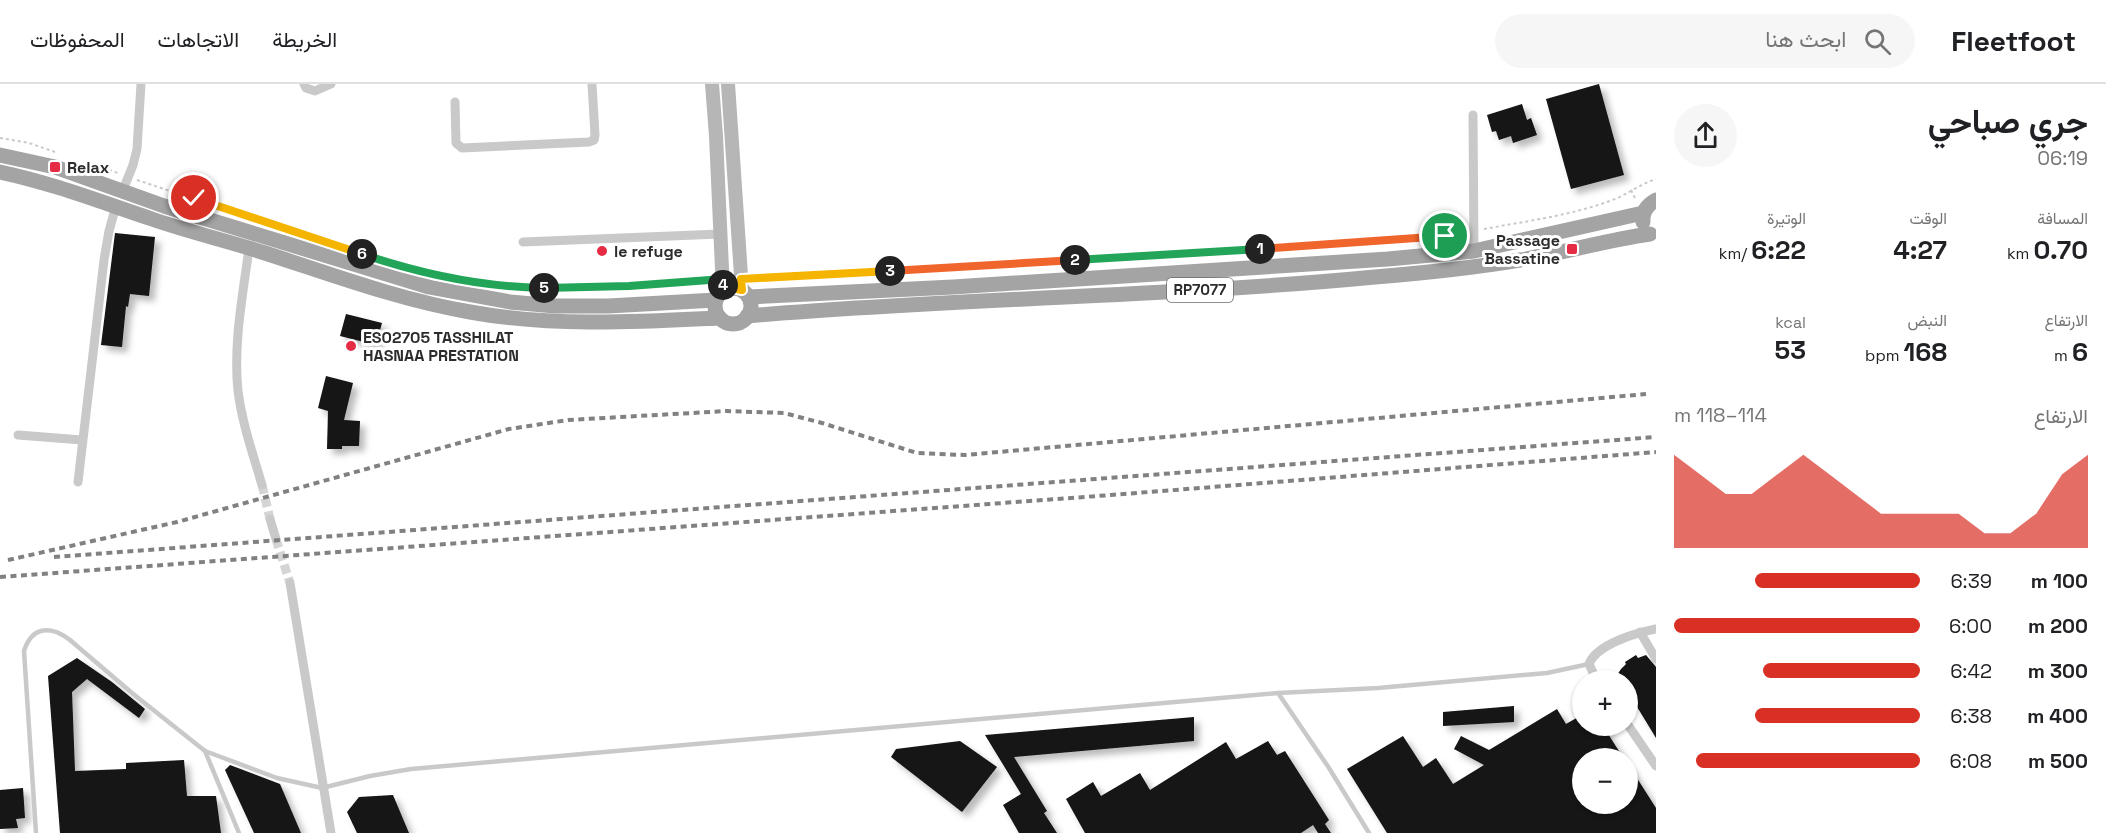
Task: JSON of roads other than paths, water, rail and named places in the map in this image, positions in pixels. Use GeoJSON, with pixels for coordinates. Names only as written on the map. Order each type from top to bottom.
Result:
{"type":"FeatureCollection","features":[{"type":"Feature","properties":{"kind":"main road"},"geometry":{"type":"LineString","coordinates":[[712,84],[721,290],[716,309],[720,318]]}},
{"type":"Feature","properties":{"kind":"main road"},"geometry":{"type":"LineString","coordinates":[[728,84],[744,289],[751,305],[747,316]]}},
{"type":"Feature","properties":{"kind":"main road","name":"RP7077"},"geometry":{"type":"LineString","coordinates":[[0,154],[126,184],[165,206],[385,275],[471,296],[555,306],[608,306],[732,288],[953,287],[1388,259],[1474,250],[1643,213],[1644,225],[1653,236]]}},
{"type":"Feature","properties":{"kind":"main road","name":"RP7077"},"geometry":{"type":"LineString","coordinates":[[0,172],[61,187],[155,220],[249,248],[362,286],[434,305],[491,315],[571,323],[720,318],[736,323],[747,316],[828,309],[1224,289],[1374,277],[1520,260],[1612,239],[1653,236]]}},
{"type":"Feature","properties":{"kind":"main road"},"geometry":{"type":"LineString","coordinates":[[1643,213],[1646,207],[1656,200]]}},
{"type":"Feature","properties":{"kind":"street"},"geometry":{"type":"LineString","coordinates":[[126,184],[137,148],[141,84]]}},
{"type":"Feature","properties":{"kind":"street"},"geometry":{"type":"LineString","coordinates":[[304,84],[306,88],[315,91],[331,84]]}},
{"type":"Feature","properties":{"kind":"street"},"geometry":{"type":"LineString","coordinates":[[454,102],[456,143],[462,147],[589,142],[594,140],[595,135],[592,84]]}},
{"type":"Feature","properties":{"kind":"street"},"geometry":{"type":"LineString","coordinates":[[1473,115],[1474,250]]}},
{"type":"Feature","properties":{"kind":"street"},"geometry":{"type":"LineString","coordinates":[[78,482],[104,260],[116,206]]}},
{"type":"Feature","properties":{"kind":"street"},"geometry":{"type":"LineString","coordinates":[[523,242],[720,234]]}},
{"type":"Feature","properties":{"kind":"street"},"geometry":{"type":"LineString","coordinates":[[249,248],[237,343],[237,371],[243,414],[262,485]]}},
{"type":"Feature","properties":{"kind":"street"},"geometry":{"type":"LineString","coordinates":[[18,435],[82,440]]}},
{"type":"Feature","properties":{"kind":"street"},"geometry":{"type":"LineString","coordinates":[[270,519],[276,538]]}},
{"type":"Feature","properties":{"kind":"street"},"geometry":{"type":"LineString","coordinates":[[290,583],[331,833]]}},
{"type":"Feature","properties":{"kind":"street"},"geometry":{"type":"LineString","coordinates":[[1592,670],[1590,664],[1592,657],[1598,652],[1640,632],[1656,629]]}},
{"type":"Feature","properties":{"kind":"street"},"geometry":{"type":"LineString","coordinates":[[1640,632],[1656,659]]}},
{"type":"Feature","properties":{"kind":"street"},"geometry":{"type":"LineString","coordinates":[[1636,736],[1655,763]]}},
{"type":"Feature","properties":{"kind":"lane"},"geometry":{"type":"LineString","coordinates":[[36,833],[24,662],[26,645],[30,638],[37,632],[48,630],[60,632],[205,751],[277,778],[322,788],[411,769],[1278,693],[1378,688],[1536,674],[1590,664]]}},
{"type":"Feature","properties":{"kind":"lane"},"geometry":{"type":"LineString","coordinates":[[1278,693],[1329,768],[1369,833]]}},
{"type":"Feature","properties":{"kind":"lane"},"geometry":{"type":"LineString","coordinates":[[205,751],[239,833]]}},
{"type":"Feature","properties":{"kind":"tunnel"},"geometry":{"type":"LineString","coordinates":[[262,485],[270,519]]}},
{"type":"Feature","properties":{"kind":"tunnel"},"geometry":{"type":"LineString","coordinates":[[276,539],[290,583]]}},
{"type":"Feature","properties":{"kind":"railway"},"geometry":{"type":"LineString","coordinates":[[8,560],[177,522],[509,429],[568,420],[727,411],[784,413],[917,453],[965,455],[1646,394]]}},
{"type":"Feature","properties":{"kind":"railway"},"geometry":{"type":"LineString","coordinates":[[54,557],[1656,437]]}},
{"type":"Feature","properties":{"kind":"railway"},"geometry":{"type":"LineString","coordinates":[[0,577],[1111,495],[1656,452]]}},
{"type":"Feature","properties":{"kind":"place","name":"Relax"},"geometry":{"type":"Point","coordinates":[55,167]}},
{"type":"Feature","properties":{"kind":"place","name":"Passage Bassatine"},"geometry":{"type":"Point","coordinates":[1572,249]}},
{"type":"Feature","properties":{"kind":"place","name":"le refuge"},"geometry":{"type":"Point","coordinates":[602,251]}},
{"type":"Feature","properties":{"kind":"place","name":"ES02705 TASSHILAT HASNAA PRESTATION"},"geometry":{"type":"Point","coordinates":[351,346]}}]}
